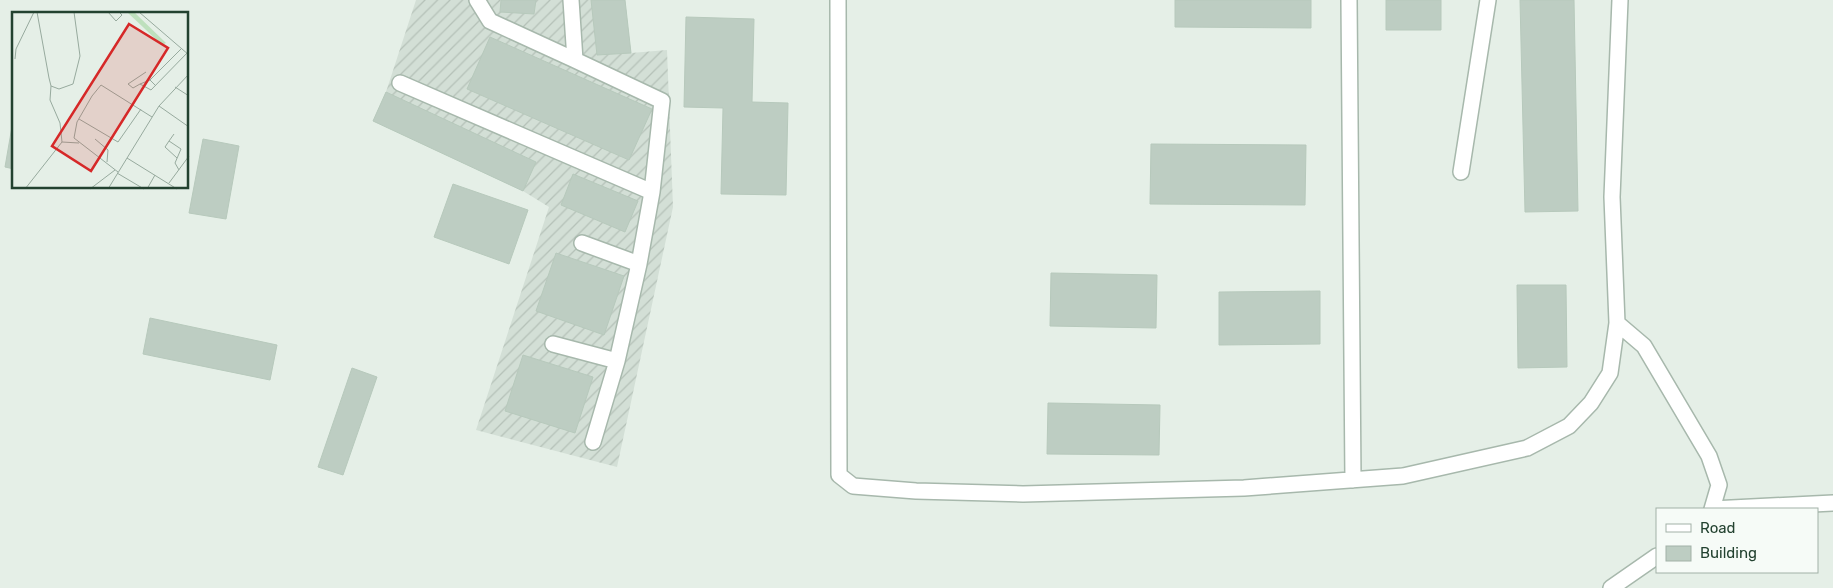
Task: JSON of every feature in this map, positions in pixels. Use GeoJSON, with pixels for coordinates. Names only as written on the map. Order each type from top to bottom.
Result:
{"type":"FeatureCollection","features":[{"type":"Feature","properties":{"kind":"lane"},"geometry":{"type":"LineString","coordinates":[[477,0],[490,21],[662,101],[652,192],[639,264],[617,361],[593,442]]}},
{"type":"Feature","properties":{"kind":"lane"},"geometry":{"type":"LineString","coordinates":[[571,0],[575,60]]}},
{"type":"Feature","properties":{"kind":"lane"},"geometry":{"type":"LineString","coordinates":[[838,0],[839,475],[853,486],[916,491],[1024,494],[1244,488],[1403,476],[1478,461],[1527,448],[1569,426],[1591,403],[1610,373],[1617,322],[1612,197],[1620,0]]}},
{"type":"Feature","properties":{"kind":"lane"},"geometry":{"type":"LineString","coordinates":[[1349,0],[1353,480]]}},
{"type":"Feature","properties":{"kind":"lane"},"geometry":{"type":"LineString","coordinates":[[1461,172],[1488,0]]}},
{"type":"Feature","properties":{"kind":"lane"},"geometry":{"type":"LineString","coordinates":[[400,83],[652,192]]}},
{"type":"Feature","properties":{"kind":"lane"},"geometry":{"type":"LineString","coordinates":[[582,243],[639,264]]}},
{"type":"Feature","properties":{"kind":"lane"},"geometry":{"type":"LineString","coordinates":[[1617,322],[1644,346],[1709,456],[1718,484],[1712,508]]}},
{"type":"Feature","properties":{"kind":"lane"},"geometry":{"type":"LineString","coordinates":[[553,344],[617,361]]}},
{"type":"Feature","properties":{"kind":"lane"},"geometry":{"type":"LineString","coordinates":[[1732,508],[1833,503]]}},
{"type":"Feature","properties":{"kind":"lane"},"geometry":{"type":"LineString","coordinates":[[1611,588],[1656,557]]}},
{"type":"Feature","properties":{"kind":"shaded area"},"geometry":{"type":"Polygon","coordinates":[[[416,0],[625,0],[631,53],[667,50],[673,207],[617,467],[476,430],[549,207],[523,191],[373,121],[386,92],[416,0]]]}},
{"type":"Feature","properties":{"kind":"building"},"geometry":{"type":"Polygon","coordinates":[[[501,0],[536,0],[534,14],[500,12],[501,0]]]}},
{"type":"Feature","properties":{"kind":"building"},"geometry":{"type":"Polygon","coordinates":[[[591,0],[625,0],[631,53],[597,55],[591,0]]]}},
{"type":"Feature","properties":{"kind":"building"},"geometry":{"type":"Polygon","coordinates":[[[1175,0],[1311,0],[1311,28],[1175,27],[1175,0]]]}},
{"type":"Feature","properties":{"kind":"building"},"geometry":{"type":"Polygon","coordinates":[[[1386,0],[1441,0],[1441,30],[1386,30],[1386,0]]]}},
{"type":"Feature","properties":{"kind":"building"},"geometry":{"type":"Polygon","coordinates":[[[1520,0],[1574,0],[1578,211],[1525,212],[1520,0]]]}},
{"type":"Feature","properties":{"kind":"building"},"geometry":{"type":"Polygon","coordinates":[[[686,17],[754,19],[752,102],[788,103],[786,195],[721,194],[723,108],[684,107],[686,17]]]}},
{"type":"Feature","properties":{"kind":"building"},"geometry":{"type":"Polygon","coordinates":[[[490,37],[652,109],[629,160],[467,89],[490,37]]]}},
{"type":"Feature","properties":{"kind":"building"},"geometry":{"type":"Polygon","coordinates":[[[386,92],[536,162],[523,191],[373,121],[386,92]]]}},
{"type":"Feature","properties":{"kind":"building"},"geometry":{"type":"Polygon","coordinates":[[[12,127],[12,169],[5,167],[12,127]]]}},
{"type":"Feature","properties":{"kind":"building"},"geometry":{"type":"Polygon","coordinates":[[[203,139],[239,146],[226,219],[189,213],[203,139]]]}},
{"type":"Feature","properties":{"kind":"building"},"geometry":{"type":"Polygon","coordinates":[[[1151,144],[1306,145],[1305,205],[1150,204],[1151,144]]]}},
{"type":"Feature","properties":{"kind":"building"},"geometry":{"type":"Polygon","coordinates":[[[573,174],[638,201],[625,232],[561,205],[573,174]]]}},
{"type":"Feature","properties":{"kind":"building"},"geometry":{"type":"Polygon","coordinates":[[[453,184],[528,210],[509,264],[434,237],[453,184]]]}},
{"type":"Feature","properties":{"kind":"building"},"geometry":{"type":"Polygon","coordinates":[[[556,253],[624,276],[604,335],[536,311],[556,253]]]}},
{"type":"Feature","properties":{"kind":"building"},"geometry":{"type":"Polygon","coordinates":[[[1051,273],[1157,275],[1156,328],[1050,326],[1051,273]]]}},
{"type":"Feature","properties":{"kind":"building"},"geometry":{"type":"Polygon","coordinates":[[[1517,285],[1566,285],[1567,367],[1518,368],[1517,285]]]}},
{"type":"Feature","properties":{"kind":"building"},"geometry":{"type":"Polygon","coordinates":[[[1320,291],[1320,344],[1219,345],[1219,292],[1320,291]]]}},
{"type":"Feature","properties":{"kind":"building"},"geometry":{"type":"Polygon","coordinates":[[[150,318],[277,345],[270,380],[143,354],[150,318]]]}},
{"type":"Feature","properties":{"kind":"building"},"geometry":{"type":"Polygon","coordinates":[[[523,355],[593,377],[575,433],[505,411],[523,355]]]}},
{"type":"Feature","properties":{"kind":"building"},"geometry":{"type":"Polygon","coordinates":[[[352,368],[377,377],[343,475],[318,467],[352,368]]]}},
{"type":"Feature","properties":{"kind":"building"},"geometry":{"type":"Polygon","coordinates":[[[1048,403],[1160,405],[1159,455],[1047,454],[1048,403]]]}}]}
